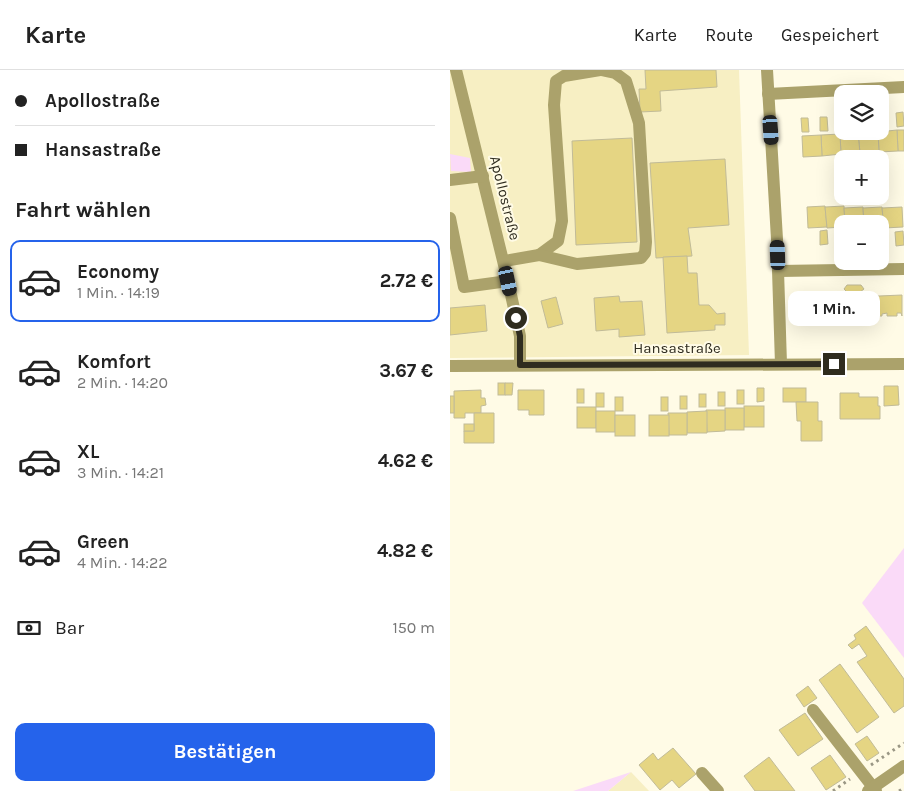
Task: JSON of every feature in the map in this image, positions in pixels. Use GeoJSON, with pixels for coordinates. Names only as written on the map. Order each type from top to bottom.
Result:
{"type":"FeatureCollection","features":[{"type":"Feature","properties":{"kind":"street","name":"Apollostraße"},"geometry":{"type":"LineString","coordinates":[[456,70],[504,261],[520,336],[520,365]]}},
{"type":"Feature","properties":{"kind":"street"},"geometry":{"type":"LineString","coordinates":[[504,261],[539,256],[577,264],[641,258],[645,253],[646,242],[639,123],[626,81],[615,73],[600,70],[564,76],[556,81],[554,105],[562,221],[558,241],[539,256]]}},
{"type":"Feature","properties":{"kind":"street"},"geometry":{"type":"LineString","coordinates":[[767,70],[781,364]]}},
{"type":"Feature","properties":{"kind":"street"},"geometry":{"type":"LineString","coordinates":[[768,94],[904,87]]}},
{"type":"Feature","properties":{"kind":"street"},"geometry":{"type":"LineString","coordinates":[[450,180],[483,176]]}},
{"type":"Feature","properties":{"kind":"street"},"geometry":{"type":"LineString","coordinates":[[450,218],[464,287],[508,281]]}},
{"type":"Feature","properties":{"kind":"street"},"geometry":{"type":"LineString","coordinates":[[778,271],[904,269]]}},
{"type":"Feature","properties":{"kind":"street","name":"Hansastraße"},"geometry":{"type":"LineString","coordinates":[[450,366],[904,364]]}},
{"type":"Feature","properties":{"kind":"street"},"geometry":{"type":"LineString","coordinates":[[813,710],[873,790],[904,766]]}},
{"type":"Feature","properties":{"kind":"street"},"geometry":{"type":"LineString","coordinates":[[702,773],[718,791]]}},
{"type":"Feature","properties":{"kind":"path"},"geometry":{"type":"LineString","coordinates":[[899,791],[904,788]]}},
{"type":"Feature","properties":{"kind":"shaded area"},"geometry":{"type":"Polygon","coordinates":[[[450,70],[739,70],[749,355],[450,358],[450,70]]]}},
{"type":"Feature","properties":{"kind":"shaded area"},"geometry":{"type":"Polygon","coordinates":[[[450,154],[470,158],[471,172],[451,171],[450,154]]]}},
{"type":"Feature","properties":{"kind":"shaded area"},"geometry":{"type":"Polygon","coordinates":[[[904,548],[904,658],[862,603],[904,548]]]}},
{"type":"Feature","properties":{"kind":"shaded area"},"geometry":{"type":"Polygon","coordinates":[[[631,772],[649,791],[608,791],[631,772]]]}},
{"type":"Feature","properties":{"kind":"shaded area"},"geometry":{"type":"Polygon","coordinates":[[[631,772],[608,791],[573,791],[631,772]]]}},
{"type":"Feature","properties":{"kind":"building"},"geometry":{"type":"Polygon","coordinates":[[[645,70],[716,70],[717,87],[660,91],[661,111],[640,112],[639,89],[646,89],[645,70]]]}},
{"type":"Feature","properties":{"kind":"building"},"geometry":{"type":"Polygon","coordinates":[[[903,112],[904,126],[897,127],[896,113],[903,112]]]}},
{"type":"Feature","properties":{"kind":"building"},"geometry":{"type":"Polygon","coordinates":[[[820,117],[827,117],[828,131],[820,131],[820,117]]]}},
{"type":"Feature","properties":{"kind":"building"},"geometry":{"type":"Polygon","coordinates":[[[801,118],[808,118],[809,132],[802,132],[801,118]]]}},
{"type":"Feature","properties":{"kind":"building"},"geometry":{"type":"Polygon","coordinates":[[[897,130],[904,130],[904,151],[898,151],[897,130]]]}},
{"type":"Feature","properties":{"kind":"building"},"geometry":{"type":"Polygon","coordinates":[[[897,130],[898,151],[879,150],[878,140],[889,140],[889,131],[897,130]]]}},
{"type":"Feature","properties":{"kind":"building"},"geometry":{"type":"Polygon","coordinates":[[[834,134],[834,140],[840,140],[841,150],[834,150],[834,155],[822,156],[821,135],[834,134]]]}},
{"type":"Feature","properties":{"kind":"building"},"geometry":{"type":"Polygon","coordinates":[[[821,135],[822,156],[803,157],[802,136],[821,135]]]}},
{"type":"Feature","properties":{"kind":"building"},"geometry":{"type":"Polygon","coordinates":[[[632,138],[637,242],[576,245],[572,141],[632,138]]]}},
{"type":"Feature","properties":{"kind":"building"},"geometry":{"type":"Polygon","coordinates":[[[840,140],[859,140],[860,150],[841,150],[840,140]]]}},
{"type":"Feature","properties":{"kind":"building"},"geometry":{"type":"Polygon","coordinates":[[[859,140],[878,140],[879,150],[860,150],[859,140]]]}},
{"type":"Feature","properties":{"kind":"building"},"geometry":{"type":"Polygon","coordinates":[[[725,159],[729,225],[688,228],[692,256],[656,258],[650,163],[725,159]]]}},
{"type":"Feature","properties":{"kind":"building"},"geometry":{"type":"Polygon","coordinates":[[[825,206],[827,227],[808,228],[807,207],[825,206]]]}},
{"type":"Feature","properties":{"kind":"building"},"geometry":{"type":"Polygon","coordinates":[[[844,206],[844,215],[834,215],[834,228],[827,228],[825,207],[844,206]]]}},
{"type":"Feature","properties":{"kind":"building"},"geometry":{"type":"Polygon","coordinates":[[[863,207],[863,215],[844,215],[844,208],[863,207]]]}},
{"type":"Feature","properties":{"kind":"building"},"geometry":{"type":"Polygon","coordinates":[[[882,207],[883,215],[863,215],[863,208],[882,207]]]}},
{"type":"Feature","properties":{"kind":"building"},"geometry":{"type":"Polygon","coordinates":[[[902,207],[903,227],[889,228],[889,215],[883,215],[882,208],[902,207]]]}},
{"type":"Feature","properties":{"kind":"building"},"geometry":{"type":"Polygon","coordinates":[[[827,230],[828,244],[820,245],[820,231],[827,230]]]}},
{"type":"Feature","properties":{"kind":"building"},"geometry":{"type":"Polygon","coordinates":[[[903,231],[904,245],[896,246],[895,232],[903,231]]]}},
{"type":"Feature","properties":{"kind":"building"},"geometry":{"type":"Polygon","coordinates":[[[687,256],[688,273],[697,273],[699,305],[709,305],[717,314],[725,313],[725,325],[715,325],[715,330],[667,333],[663,257],[687,256]]]}},
{"type":"Feature","properties":{"kind":"building"},"geometry":{"type":"Polygon","coordinates":[[[847,285],[861,285],[864,289],[860,292],[847,292],[844,289],[847,285]]]}},
{"type":"Feature","properties":{"kind":"building"},"geometry":{"type":"Polygon","coordinates":[[[851,292],[856,292],[856,297],[902,295],[902,316],[901,313],[897,313],[897,316],[887,316],[887,313],[882,314],[882,316],[866,314],[866,316],[850,315],[850,318],[832,317],[833,319],[821,319],[821,316],[814,317],[814,319],[803,319],[803,297],[848,298],[851,297],[851,292]]]}},
{"type":"Feature","properties":{"kind":"building"},"geometry":{"type":"Polygon","coordinates":[[[619,296],[620,302],[642,301],[645,335],[619,337],[619,329],[596,331],[594,298],[619,296]]]}},
{"type":"Feature","properties":{"kind":"building"},"geometry":{"type":"Polygon","coordinates":[[[556,297],[563,324],[548,328],[541,301],[556,297]]]}},
{"type":"Feature","properties":{"kind":"building"},"geometry":{"type":"Polygon","coordinates":[[[485,305],[487,331],[450,335],[450,308],[485,305]]]}},
{"type":"Feature","properties":{"kind":"building"},"geometry":{"type":"Polygon","coordinates":[[[498,383],[505,383],[505,395],[498,395],[498,383]]]}},
{"type":"Feature","properties":{"kind":"building"},"geometry":{"type":"Polygon","coordinates":[[[505,383],[513,383],[512,395],[505,395],[505,383]]]}},
{"type":"Feature","properties":{"kind":"building"},"geometry":{"type":"Polygon","coordinates":[[[884,386],[898,386],[899,405],[884,406],[884,386]]]}},
{"type":"Feature","properties":{"kind":"building"},"geometry":{"type":"Polygon","coordinates":[[[757,388],[764,388],[764,401],[757,402],[757,388]]]}},
{"type":"Feature","properties":{"kind":"building"},"geometry":{"type":"Polygon","coordinates":[[[783,388],[806,388],[806,402],[783,402],[783,388]]]}},
{"type":"Feature","properties":{"kind":"building"},"geometry":{"type":"Polygon","coordinates":[[[577,389],[584,389],[584,403],[577,403],[577,389]]]}},
{"type":"Feature","properties":{"kind":"building"},"geometry":{"type":"Polygon","coordinates":[[[481,390],[481,398],[485,398],[486,405],[481,406],[481,413],[465,413],[465,418],[454,418],[454,391],[481,390]]]}},
{"type":"Feature","properties":{"kind":"building"},"geometry":{"type":"Polygon","coordinates":[[[518,390],[544,390],[544,415],[529,415],[529,410],[518,410],[518,390]]]}},
{"type":"Feature","properties":{"kind":"building"},"geometry":{"type":"Polygon","coordinates":[[[737,390],[744,390],[744,404],[737,404],[737,390]]]}},
{"type":"Feature","properties":{"kind":"building"},"geometry":{"type":"Polygon","coordinates":[[[718,392],[725,392],[725,406],[718,406],[718,392]]]}},
{"type":"Feature","properties":{"kind":"building"},"geometry":{"type":"Polygon","coordinates":[[[596,393],[604,393],[604,407],[596,407],[596,393]]]}},
{"type":"Feature","properties":{"kind":"building"},"geometry":{"type":"Polygon","coordinates":[[[840,393],[859,393],[859,397],[878,397],[880,419],[840,419],[840,393]]]}},
{"type":"Feature","properties":{"kind":"building"},"geometry":{"type":"Polygon","coordinates":[[[699,394],[706,394],[706,407],[699,407],[699,394]]]}},
{"type":"Feature","properties":{"kind":"building"},"geometry":{"type":"Polygon","coordinates":[[[450,396],[454,396],[454,413],[450,413],[450,396]]]}},
{"type":"Feature","properties":{"kind":"building"},"geometry":{"type":"Polygon","coordinates":[[[680,396],[687,396],[687,409],[680,409],[680,396]]]}},
{"type":"Feature","properties":{"kind":"building"},"geometry":{"type":"Polygon","coordinates":[[[615,397],[623,397],[623,411],[615,411],[615,397]]]}},
{"type":"Feature","properties":{"kind":"building"},"geometry":{"type":"Polygon","coordinates":[[[661,397],[668,397],[668,411],[661,411],[661,397]]]}},
{"type":"Feature","properties":{"kind":"building"},"geometry":{"type":"Polygon","coordinates":[[[796,402],[818,402],[818,421],[822,421],[822,441],[801,441],[801,421],[797,421],[796,402]]]}},
{"type":"Feature","properties":{"kind":"building"},"geometry":{"type":"Polygon","coordinates":[[[744,406],[764,406],[764,427],[744,427],[744,406]]]}},
{"type":"Feature","properties":{"kind":"building"},"geometry":{"type":"Polygon","coordinates":[[[577,407],[596,407],[596,428],[577,428],[577,407]]]}},
{"type":"Feature","properties":{"kind":"building"},"geometry":{"type":"Polygon","coordinates":[[[725,408],[744,408],[744,430],[725,430],[725,408]]]}},
{"type":"Feature","properties":{"kind":"building"},"geometry":{"type":"Polygon","coordinates":[[[706,410],[725,410],[725,431],[707,432],[706,410]]]}},
{"type":"Feature","properties":{"kind":"building"},"geometry":{"type":"Polygon","coordinates":[[[596,411],[615,411],[615,432],[596,432],[596,411]]]}},
{"type":"Feature","properties":{"kind":"building"},"geometry":{"type":"Polygon","coordinates":[[[707,411],[707,433],[687,433],[687,412],[707,411]]]}},
{"type":"Feature","properties":{"kind":"building"},"geometry":{"type":"Polygon","coordinates":[[[474,413],[494,413],[494,443],[464,443],[464,431],[474,431],[474,413]]]}},
{"type":"Feature","properties":{"kind":"building"},"geometry":{"type":"Polygon","coordinates":[[[668,413],[687,413],[687,435],[669,435],[668,413]]]}},
{"type":"Feature","properties":{"kind":"building"},"geometry":{"type":"Polygon","coordinates":[[[615,415],[635,415],[635,436],[615,436],[615,415]]]}},
{"type":"Feature","properties":{"kind":"building"},"geometry":{"type":"Polygon","coordinates":[[[649,415],[669,415],[669,436],[649,436],[649,415]]]}},
{"type":"Feature","properties":{"kind":"building"},"geometry":{"type":"Polygon","coordinates":[[[464,424],[474,424],[474,431],[464,431],[464,424]]]}},
{"type":"Feature","properties":{"kind":"building"},"geometry":{"type":"Polygon","coordinates":[[[866,626],[904,679],[904,706],[894,713],[857,662],[867,656],[859,644],[852,649],[848,645],[856,639],[854,635],[866,626]]]}},
{"type":"Feature","properties":{"kind":"building"},"geometry":{"type":"Polygon","coordinates":[[[840,664],[879,717],[857,733],[819,680],[840,664]]]}},
{"type":"Feature","properties":{"kind":"building"},"geometry":{"type":"Polygon","coordinates":[[[808,686],[817,698],[804,707],[796,695],[808,686]]]}},
{"type":"Feature","properties":{"kind":"building"},"geometry":{"type":"Polygon","coordinates":[[[805,713],[823,739],[798,756],[779,730],[805,713]]]}},
{"type":"Feature","properties":{"kind":"building"},"geometry":{"type":"Polygon","coordinates":[[[867,736],[879,753],[867,761],[855,744],[867,736]]]}},
{"type":"Feature","properties":{"kind":"building"},"geometry":{"type":"Polygon","coordinates":[[[673,748],[696,774],[679,788],[672,780],[660,790],[639,765],[653,753],[658,760],[673,748]]]}},
{"type":"Feature","properties":{"kind":"building"},"geometry":{"type":"Polygon","coordinates":[[[830,755],[846,777],[826,790],[811,768],[830,755]]]}},
{"type":"Feature","properties":{"kind":"building"},"geometry":{"type":"Polygon","coordinates":[[[769,757],[795,791],[755,791],[744,776],[769,757]]]}},
{"type":"Feature","properties":{"kind":"route"},"geometry":{"type":"LineString","coordinates":[[516,318],[520,336],[520,365],[834,364]]}}]}
